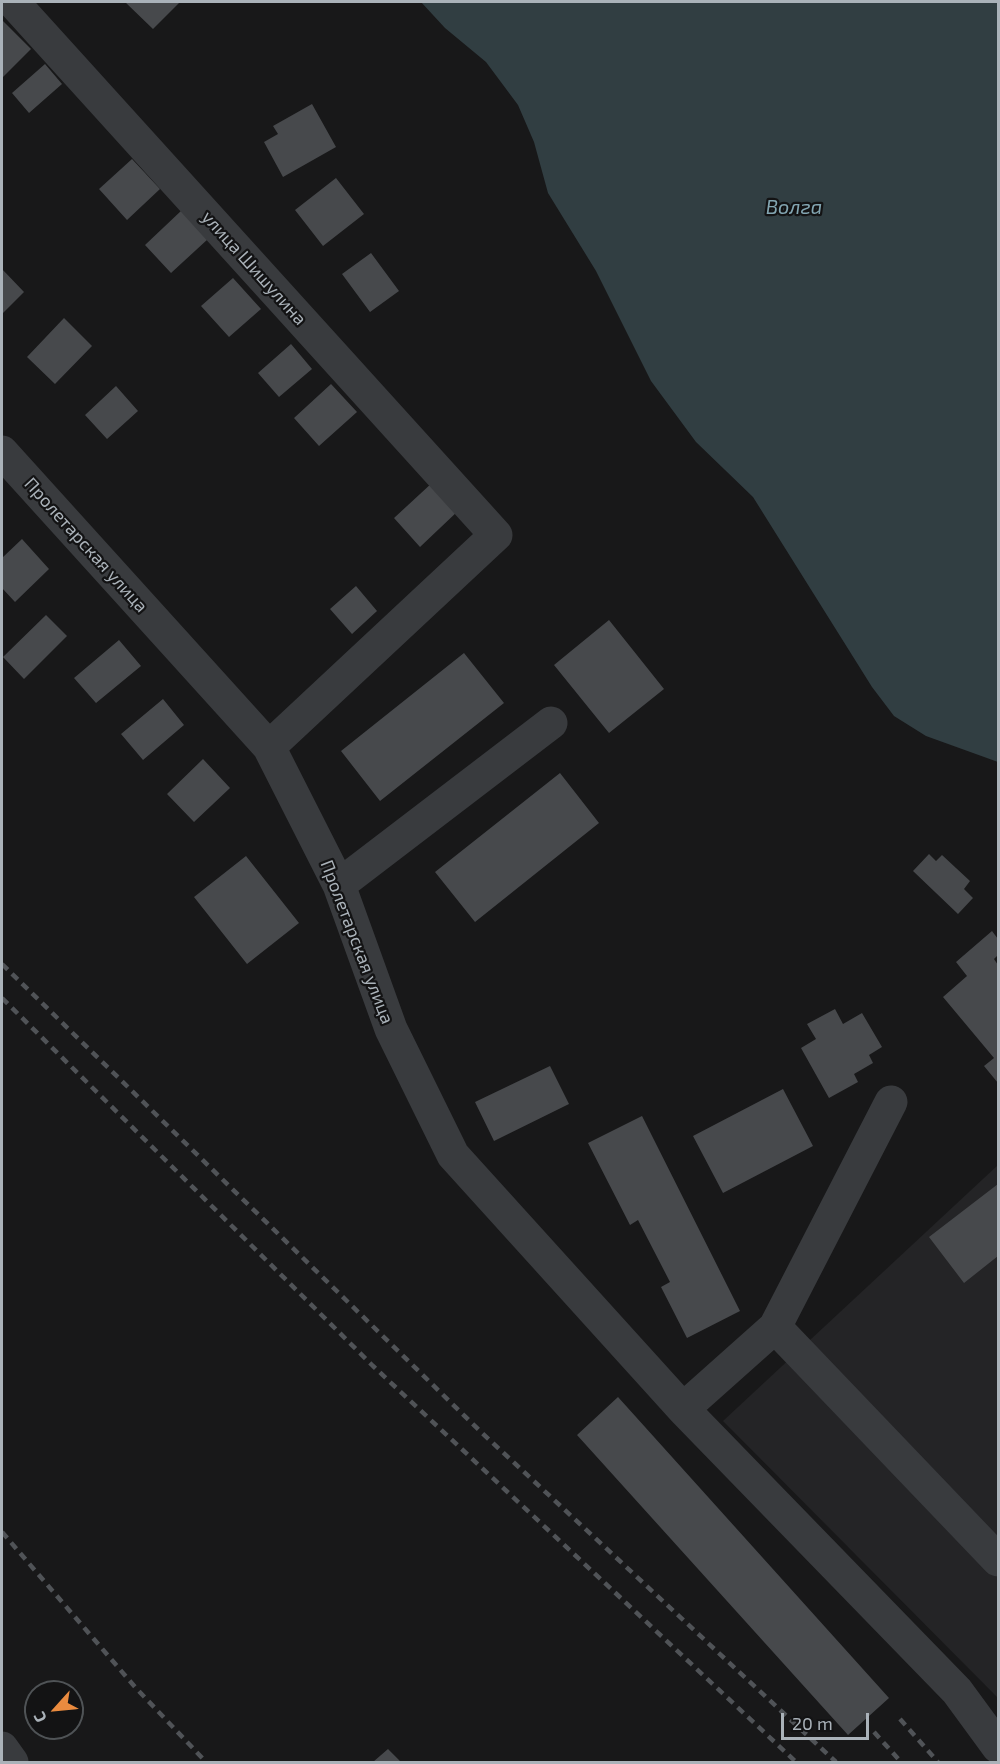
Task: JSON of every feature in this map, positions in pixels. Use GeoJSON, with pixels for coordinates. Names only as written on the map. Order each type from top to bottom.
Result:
{"type":"FeatureCollection","features":[{"type":"Feature","properties":{"kind":"street","name":"улица Шишулина"},"geometry":{"type":"LineString","coordinates":[[13,2],[496,535],[269,747]]}},
{"type":"Feature","properties":{"kind":"street","name":"Пролетарская улица"},"geometry":{"type":"LineString","coordinates":[[2,452],[269,747],[339,885],[391,1029],[453,1155],[683,1408],[957,1692],[999,1748]]}},
{"type":"Feature","properties":{"kind":"street"},"geometry":{"type":"LineString","coordinates":[[339,885],[551,723]]}},
{"type":"Feature","properties":{"kind":"street"},"geometry":{"type":"LineString","coordinates":[[683,1408],[775,1327],[891,1102]]}},
{"type":"Feature","properties":{"kind":"street"},"geometry":{"type":"LineString","coordinates":[[775,1327],[999,1560]]}},
{"type":"Feature","properties":{"kind":"street"},"geometry":{"type":"LineString","coordinates":[[2,1748],[12,1762]]}},
{"type":"Feature","properties":{"kind":"shaded area"},"geometry":{"type":"Polygon","coordinates":[[[998,1165],[998,1698],[723,1421],[998,1165]]]}},
{"type":"Feature","properties":{"kind":"water","name":"Волга"},"geometry":{"type":"Polygon","coordinates":[[[421,2],[998,2],[998,762],[926,736],[894,716],[872,687],[753,497],[696,442],[651,381],[596,271],[548,193],[534,142],[518,105],[486,62],[445,28],[421,2]]]}},
{"type":"Feature","properties":{"kind":"building"},"geometry":{"type":"Polygon","coordinates":[[[125,2],[180,2],[153,29],[125,2]]]}},
{"type":"Feature","properties":{"kind":"building"},"geometry":{"type":"Polygon","coordinates":[[[2,20],[31,49],[2,78],[2,20]]]}},
{"type":"Feature","properties":{"kind":"building"},"geometry":{"type":"Polygon","coordinates":[[[45,64],[62,84],[29,113],[12,93],[45,64]]]}},
{"type":"Feature","properties":{"kind":"building"},"geometry":{"type":"Polygon","coordinates":[[[312,104],[336,147],[283,177],[264,142],[278,134],[273,126],[312,104]]]}},
{"type":"Feature","properties":{"kind":"building"},"geometry":{"type":"Polygon","coordinates":[[[132,159],[160,189],[127,220],[99,189],[132,159]]]}},
{"type":"Feature","properties":{"kind":"building"},"geometry":{"type":"Polygon","coordinates":[[[336,178],[364,214],[323,246],[295,210],[336,178]]]}},
{"type":"Feature","properties":{"kind":"building"},"geometry":{"type":"Polygon","coordinates":[[[182,210],[208,239],[171,273],[145,245],[182,210]]]}},
{"type":"Feature","properties":{"kind":"building"},"geometry":{"type":"Polygon","coordinates":[[[371,253],[399,291],[370,312],[342,274],[371,253]]]}},
{"type":"Feature","properties":{"kind":"building"},"geometry":{"type":"Polygon","coordinates":[[[2,269],[24,292],[2,314],[2,269]]]}},
{"type":"Feature","properties":{"kind":"building"},"geometry":{"type":"Polygon","coordinates":[[[233,278],[261,309],[229,337],[201,306],[233,278]]]}},
{"type":"Feature","properties":{"kind":"building"},"geometry":{"type":"Polygon","coordinates":[[[64,318],[92,346],[55,384],[27,357],[64,318]]]}},
{"type":"Feature","properties":{"kind":"building"},"geometry":{"type":"Polygon","coordinates":[[[291,344],[312,369],[279,397],[258,373],[291,344]]]}},
{"type":"Feature","properties":{"kind":"building"},"geometry":{"type":"Polygon","coordinates":[[[331,384],[357,412],[319,446],[294,418],[331,384]]]}},
{"type":"Feature","properties":{"kind":"building"},"geometry":{"type":"Polygon","coordinates":[[[116,386],[138,411],[107,439],[85,415],[116,386]]]}},
{"type":"Feature","properties":{"kind":"building"},"geometry":{"type":"Polygon","coordinates":[[[433,482],[459,510],[420,547],[394,518],[433,482]]]}},
{"type":"Feature","properties":{"kind":"building"},"geometry":{"type":"Polygon","coordinates":[[[22,539],[49,569],[15,602],[2,588],[2,558],[22,539]]]}},
{"type":"Feature","properties":{"kind":"building"},"geometry":{"type":"Polygon","coordinates":[[[356,586],[377,611],[352,634],[330,609],[356,586]]]}},
{"type":"Feature","properties":{"kind":"building"},"geometry":{"type":"Polygon","coordinates":[[[46,615],[67,636],[24,679],[3,657],[46,615]]]}},
{"type":"Feature","properties":{"kind":"building"},"geometry":{"type":"Polygon","coordinates":[[[609,620],[664,689],[609,733],[554,665],[609,620]]]}},
{"type":"Feature","properties":{"kind":"building"},"geometry":{"type":"Polygon","coordinates":[[[119,640],[141,666],[96,703],[74,678],[119,640]]]}},
{"type":"Feature","properties":{"kind":"building"},"geometry":{"type":"Polygon","coordinates":[[[464,653],[504,703],[380,801],[341,751],[464,653]]]}},
{"type":"Feature","properties":{"kind":"building"},"geometry":{"type":"Polygon","coordinates":[[[163,699],[184,725],[143,760],[121,734],[163,699]]]}},
{"type":"Feature","properties":{"kind":"building"},"geometry":{"type":"Polygon","coordinates":[[[203,759],[230,788],[194,822],[167,794],[203,759]]]}},
{"type":"Feature","properties":{"kind":"building"},"geometry":{"type":"Polygon","coordinates":[[[560,773],[599,823],[475,922],[435,872],[560,773]]]}},
{"type":"Feature","properties":{"kind":"building"},"geometry":{"type":"Polygon","coordinates":[[[929,854],[936,861],[942,855],[970,881],[964,889],[973,898],[958,914],[913,871],[929,854]]]}},
{"type":"Feature","properties":{"kind":"building"},"geometry":{"type":"Polygon","coordinates":[[[246,856],[299,923],[247,964],[194,897],[246,856]]]}},
{"type":"Feature","properties":{"kind":"building"},"geometry":{"type":"Polygon","coordinates":[[[992,931],[998,939],[998,955],[994,959],[998,965],[998,1083],[984,1066],[994,1058],[943,997],[967,976],[956,962],[992,931]]]}},
{"type":"Feature","properties":{"kind":"building"},"geometry":{"type":"Polygon","coordinates":[[[835,1009],[843,1024],[862,1013],[882,1047],[869,1055],[873,1063],[854,1074],[858,1082],[829,1098],[801,1048],[816,1039],[807,1024],[835,1009]]]}},
{"type":"Feature","properties":{"kind":"building"},"geometry":{"type":"Polygon","coordinates":[[[550,1066],[569,1104],[494,1141],[475,1102],[550,1066]]]}},
{"type":"Feature","properties":{"kind":"building"},"geometry":{"type":"Polygon","coordinates":[[[783,1089],[813,1146],[723,1193],[693,1136],[783,1089]]]}},
{"type":"Feature","properties":{"kind":"building"},"geometry":{"type":"Polygon","coordinates":[[[642,1116],[740,1311],[687,1338],[661,1287],[670,1282],[638,1220],[630,1225],[588,1143],[642,1116]]]}},
{"type":"Feature","properties":{"kind":"building"},"geometry":{"type":"Polygon","coordinates":[[[998,1184],[998,1256],[964,1283],[929,1237],[998,1184]]]}},
{"type":"Feature","properties":{"kind":"building"},"geometry":{"type":"Polygon","coordinates":[[[618,1397],[889,1698],[848,1735],[577,1435],[618,1397]]]}},
{"type":"Feature","properties":{"kind":"building"},"geometry":{"type":"Polygon","coordinates":[[[388,1749],[401,1762],[373,1762],[388,1749]]]}},
{"type":"Feature","properties":{"kind":"railway"},"geometry":{"type":"LineString","coordinates":[[2,964],[481,1432],[836,1762]]}},
{"type":"Feature","properties":{"kind":"railway"},"geometry":{"type":"LineString","coordinates":[[2,998],[373,1366],[796,1762]]}},
{"type":"Feature","properties":{"kind":"railway"},"geometry":{"type":"LineString","coordinates":[[2,1532],[135,1687],[206,1762]]}},
{"type":"Feature","properties":{"kind":"railway"},"geometry":{"type":"LineString","coordinates":[[900,1719],[938,1762]]}},
{"type":"Feature","properties":{"kind":"railway"},"geometry":{"type":"LineString","coordinates":[[874,1732],[901,1762]]}}]}
